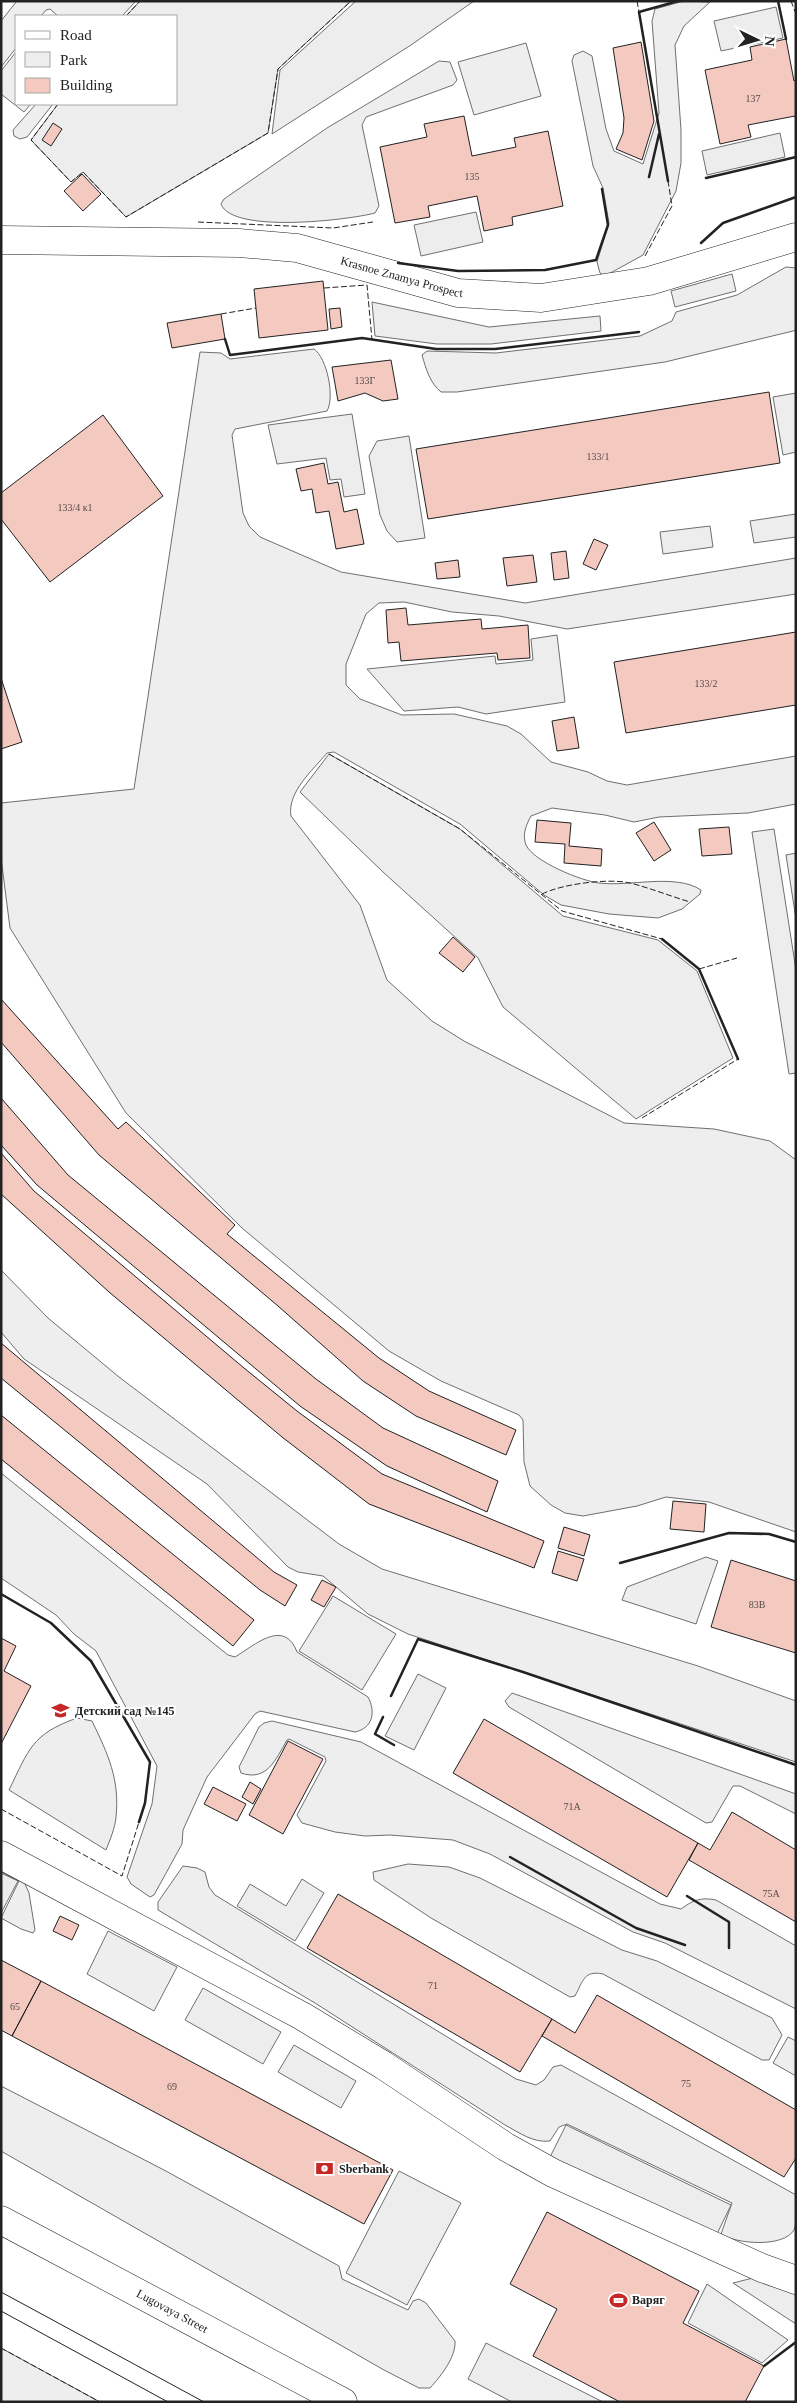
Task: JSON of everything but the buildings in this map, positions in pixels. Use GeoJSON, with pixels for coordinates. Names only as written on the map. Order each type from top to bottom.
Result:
{"type":"FeatureCollection","features":[{"type":"Feature","properties":{"kind":"main road","name":"Krasnoe Znamya Prospect"},"geometry":{"type":"LineString","coordinates":[[1,240],[238,243],[297,248],[458,293],[541,298],[649,281],[796,237]]}},
{"type":"Feature","properties":{"kind":"main road"},"geometry":{"type":"LineString","coordinates":[[1,1855],[302,2016],[383,2065],[506,2147],[553,2173],[762,2268],[796,2280]]}},
{"type":"Feature","properties":{"kind":"main road","name":"Lugovaya Street"},"geometry":{"type":"LineString","coordinates":[[1,2220],[343,2402]]}},
{"type":"Feature","properties":{"kind":"green space"},"geometry":{"type":"Polygon","coordinates":[[[17,1],[136,1],[123,15],[57,15],[50,9],[46,10],[42,15],[15,15],[15,49],[1,67],[1,21],[17,1]]]}},
{"type":"Feature","properties":{"kind":"green space"},"geometry":{"type":"Polygon","coordinates":[[[684,1],[710,2],[684,26],[675,45],[681,130],[681,163],[676,191],[643,255],[605,276],[600,273],[597,262],[609,223],[603,188],[593,166],[572,61],[574,55],[583,51],[592,56],[606,129],[614,151],[643,164],[659,113],[652,21],[655,9],[684,1]]]}},
{"type":"Feature","properties":{"kind":"green space"},"geometry":{"type":"Polygon","coordinates":[[[526,43],[541,96],[474,115],[458,62],[526,43]]]}},
{"type":"Feature","properties":{"kind":"green space"},"geometry":{"type":"Polygon","coordinates":[[[15,53],[15,105],[1,94],[1,71],[15,53]]]}},
{"type":"Feature","properties":{"kind":"green space"},"geometry":{"type":"Polygon","coordinates":[[[439,61],[450,62],[457,80],[453,85],[366,117],[362,125],[379,206],[375,213],[342,219],[268,222],[246,219],[230,213],[221,204],[224,199],[327,128],[439,61]]]}},
{"type":"Feature","properties":{"kind":"green space"},"geometry":{"type":"Polygon","coordinates":[[[15,105],[30,105],[24,112],[15,105]]]}},
{"type":"Feature","properties":{"kind":"green space"},"geometry":{"type":"Polygon","coordinates":[[[35,105],[52,105],[27,137],[20,139],[14,136],[13,130],[35,105]]]}},
{"type":"Feature","properties":{"kind":"green space"},"geometry":{"type":"Polygon","coordinates":[[[786,267],[796,268],[796,330],[665,362],[457,392],[441,392],[431,380],[422,355],[427,351],[496,353],[640,336],[672,321],[676,312],[737,295],[786,267]]]}},
{"type":"Feature","properties":{"kind":"green space"},"geometry":{"type":"Polygon","coordinates":[[[314,349],[323,361],[328,378],[330,397],[327,411],[235,429],[232,435],[243,513],[249,526],[260,537],[341,572],[525,603],[796,558],[796,594],[567,629],[499,616],[452,612],[404,602],[379,603],[366,614],[346,664],[346,685],[360,699],[402,715],[454,714],[507,726],[521,734],[551,762],[588,772],[607,781],[627,785],[796,756],[796,804],[748,813],[659,817],[634,822],[605,815],[552,808],[531,816],[524,838],[526,845],[538,858],[571,875],[599,883],[665,881],[690,885],[701,890],[700,894],[682,909],[658,918],[609,914],[561,905],[544,895],[460,824],[334,752],[327,753],[302,782],[293,798],[291,816],[360,905],[387,980],[432,1021],[464,1041],[624,1123],[714,1129],[770,1141],[796,1160],[796,1532],[709,1502],[666,1497],[637,1506],[583,1516],[565,1513],[551,1505],[530,1486],[524,1462],[523,1420],[519,1415],[441,1381],[389,1351],[242,1228],[126,1113],[10,928],[1,858],[1,803],[134,789],[200,352],[221,353],[230,359],[314,349]]]}},
{"type":"Feature","properties":{"kind":"green space"},"geometry":{"type":"Polygon","coordinates":[[[1,1270],[48,1318],[119,1377],[339,1544],[382,1569],[698,1666],[796,1701],[796,1762],[408,1634],[368,1614],[323,1576],[298,1572],[288,1567],[207,1484],[24,1359],[1,1332],[1,1270]]]}},
{"type":"Feature","properties":{"kind":"green space"},"geometry":{"type":"Polygon","coordinates":[[[1,1473],[228,1655],[235,1657],[269,1637],[277,1635],[285,1637],[291,1642],[297,1652],[368,1697],[372,1708],[369,1723],[366,1727],[355,1732],[260,1711],[255,1714],[207,1777],[183,1830],[182,1844],[154,1895],[150,1897],[131,1884],[127,1877],[152,1804],[157,1766],[96,1651],[74,1634],[56,1615],[1,1578],[1,1473]]]}},
{"type":"Feature","properties":{"kind":"green space"},"geometry":{"type":"Polygon","coordinates":[[[706,1557],[718,1561],[696,1624],[622,1600],[627,1587],[706,1557]]]}},
{"type":"Feature","properties":{"kind":"green space"},"geometry":{"type":"Polygon","coordinates":[[[512,1693],[796,1794],[796,1814],[740,1786],[733,1786],[712,1822],[706,1823],[509,1707],[505,1701],[512,1693]]]}},
{"type":"Feature","properties":{"kind":"green space"},"geometry":{"type":"Polygon","coordinates":[[[77,1718],[92,1721],[112,1768],[117,1804],[113,1830],[106,1850],[9,1790],[27,1753],[41,1737],[50,1730],[77,1718]]]}},
{"type":"Feature","properties":{"kind":"green space"},"geometry":{"type":"Polygon","coordinates":[[[272,1721],[361,1742],[660,1904],[681,1909],[697,1900],[716,1900],[796,1946],[796,2009],[665,1943],[633,1932],[490,1854],[453,1840],[390,1835],[365,1836],[335,1832],[302,1823],[297,1815],[326,1761],[325,1757],[289,1739],[270,1767],[264,1772],[250,1775],[241,1773],[239,1767],[259,1727],[264,1723],[272,1721]]]}},
{"type":"Feature","properties":{"kind":"green space"},"geometry":{"type":"Polygon","coordinates":[[[1,1860],[22,1877],[29,1893],[35,1930],[33,1933],[1,1918],[19,1881],[1,1872],[1,1860]]]}},
{"type":"Feature","properties":{"kind":"green space"},"geometry":{"type":"Polygon","coordinates":[[[408,1864],[449,1867],[480,1878],[622,1950],[657,1961],[772,2018],[782,2035],[769,2060],[762,2060],[603,1974],[588,1975],[582,1981],[575,1996],[570,1997],[431,1918],[374,1880],[373,1872],[408,1864]]]}},
{"type":"Feature","properties":{"kind":"green space"},"geometry":{"type":"Polygon","coordinates":[[[183,1866],[197,1868],[205,1872],[209,1887],[215,1895],[516,2079],[536,2085],[544,2080],[553,2067],[561,2065],[796,2195],[794,2230],[780,2240],[770,2242],[748,2242],[728,2237],[721,2234],[732,2203],[567,2124],[559,2127],[550,2141],[527,2137],[505,2125],[315,2003],[158,1910],[158,1902],[183,1866]]]}},
{"type":"Feature","properties":{"kind":"green space"},"geometry":{"type":"Polygon","coordinates":[[[108,1931],[177,1967],[154,2011],[87,1974],[108,1931]]]}},
{"type":"Feature","properties":{"kind":"green space"},"geometry":{"type":"Polygon","coordinates":[[[788,2037],[796,2041],[796,2076],[773,2063],[788,2037]]]}},
{"type":"Feature","properties":{"kind":"green space"},"geometry":{"type":"Polygon","coordinates":[[[1,2086],[164,2170],[339,2266],[342,2279],[408,2310],[413,2301],[419,2299],[426,2303],[455,2341],[455,2347],[447,2366],[430,2388],[419,2388],[384,2370],[1,2151],[1,2086]]]}},
{"type":"Feature","properties":{"kind":"green space"},"geometry":{"type":"Polygon","coordinates":[[[1,2348],[100,2402],[1,2402],[1,2348]]]}},
{"type":"Feature","properties":{"kind":"shaded area"},"geometry":{"type":"Polygon","coordinates":[[[140,1],[351,1],[278,69],[268,133],[126,217],[83,172],[71,182],[31,140],[57,105],[178,105],[178,15],[127,15],[140,1]]]}},
{"type":"Feature","properties":{"kind":"shaded area"},"geometry":{"type":"Polygon","coordinates":[[[356,1],[474,1],[411,45],[272,134],[280,70],[356,1]]]}},
{"type":"Feature","properties":{"kind":"shaded area"},"geometry":{"type":"Polygon","coordinates":[[[776,7],[783,38],[721,51],[714,21],[776,7]]]}},
{"type":"Feature","properties":{"kind":"shaded area"},"geometry":{"type":"Polygon","coordinates":[[[780,133],[785,157],[707,175],[702,151],[780,133]]]}},
{"type":"Feature","properties":{"kind":"shaded area"},"geometry":{"type":"Polygon","coordinates":[[[476,212],[483,242],[421,256],[414,225],[476,212]]]}},
{"type":"Feature","properties":{"kind":"shaded area"},"geometry":{"type":"Polygon","coordinates":[[[732,274],[736,291],[675,307],[671,291],[732,274]]]}},
{"type":"Feature","properties":{"kind":"shaded area"},"geometry":{"type":"Polygon","coordinates":[[[372,302],[489,327],[600,316],[601,331],[491,344],[437,344],[375,336],[372,302]]]}},
{"type":"Feature","properties":{"kind":"shaded area"},"geometry":{"type":"Polygon","coordinates":[[[796,393],[796,452],[783,455],[773,397],[796,393]]]}},
{"type":"Feature","properties":{"kind":"shaded area"},"geometry":{"type":"Polygon","coordinates":[[[352,414],[365,494],[344,497],[341,479],[330,480],[326,458],[277,464],[268,425],[352,414]]]}},
{"type":"Feature","properties":{"kind":"shaded area"},"geometry":{"type":"Polygon","coordinates":[[[409,436],[425,538],[397,542],[387,531],[380,515],[369,456],[377,441],[409,436]]]}},
{"type":"Feature","properties":{"kind":"shaded area"},"geometry":{"type":"Polygon","coordinates":[[[796,514],[796,537],[754,543],[750,521],[796,514]]]}},
{"type":"Feature","properties":{"kind":"shaded area"},"geometry":{"type":"Polygon","coordinates":[[[710,526],[713,547],[663,554],[660,532],[710,526]]]}},
{"type":"Feature","properties":{"kind":"shaded area"},"geometry":{"type":"Polygon","coordinates":[[[557,635],[565,702],[486,714],[458,707],[404,711],[367,669],[495,656],[496,664],[533,660],[531,639],[557,635]]]}},
{"type":"Feature","properties":{"kind":"shaded area"},"geometry":{"type":"Polygon","coordinates":[[[329,754],[460,829],[563,916],[658,940],[697,971],[733,1058],[636,1119],[503,1007],[478,958],[383,872],[300,792],[329,754]]]}},
{"type":"Feature","properties":{"kind":"shaded area"},"geometry":{"type":"Polygon","coordinates":[[[774,829],[796,970],[796,1073],[789,1074],[752,832],[774,829]]]}},
{"type":"Feature","properties":{"kind":"shaded area"},"geometry":{"type":"Polygon","coordinates":[[[796,853],[796,919],[786,855],[796,853]]]}},
{"type":"Feature","properties":{"kind":"shaded area"},"geometry":{"type":"Polygon","coordinates":[[[333,1596],[396,1634],[362,1690],[299,1651],[333,1596]]]}},
{"type":"Feature","properties":{"kind":"shaded area"},"geometry":{"type":"Polygon","coordinates":[[[418,1674],[446,1688],[414,1750],[385,1736],[418,1674]]]}},
{"type":"Feature","properties":{"kind":"shaded area"},"geometry":{"type":"Polygon","coordinates":[[[1,1873],[18,1881],[1,1913],[1,1873]]]}},
{"type":"Feature","properties":{"kind":"shaded area"},"geometry":{"type":"Polygon","coordinates":[[[302,1879],[324,1893],[295,1941],[237,1906],[250,1884],[286,1906],[302,1879]]]}},
{"type":"Feature","properties":{"kind":"shaded area"},"geometry":{"type":"Polygon","coordinates":[[[203,1988],[281,2032],[263,2064],[185,2020],[203,1988]]]}},
{"type":"Feature","properties":{"kind":"shaded area"},"geometry":{"type":"Polygon","coordinates":[[[294,2045],[356,2081],[341,2108],[278,2072],[294,2045]]]}},
{"type":"Feature","properties":{"kind":"shaded area"},"geometry":{"type":"Polygon","coordinates":[[[566,2125],[731,2205],[716,2236],[550,2157],[566,2125]]]}},
{"type":"Feature","properties":{"kind":"shaded area"},"geometry":{"type":"Polygon","coordinates":[[[399,2171],[461,2203],[407,2305],[346,2273],[399,2171]]]}},
{"type":"Feature","properties":{"kind":"shaded area"},"geometry":{"type":"Polygon","coordinates":[[[757,2277],[796,2293],[796,2324],[733,2283],[757,2277]]]}},
{"type":"Feature","properties":{"kind":"shaded area"},"geometry":{"type":"Polygon","coordinates":[[[707,2284],[788,2340],[762,2363],[688,2323],[707,2284]]]}},
{"type":"Feature","properties":{"kind":"shaded area"},"geometry":{"type":"Polygon","coordinates":[[[486,2343],[603,2402],[512,2402],[468,2379],[486,2343]]]}},
{"type":"Feature","properties":{"kind":"tram line"},"geometry":{"type":"LineString","coordinates":[[1,2292],[204,2402]]}},
{"type":"Feature","properties":{"kind":"tram line"},"geometry":{"type":"LineString","coordinates":[[1,2311],[168,2402]]}},
{"type":"Feature","properties":{"kind":"fence"},"geometry":{"type":"LineString","coordinates":[[127,15],[140,1]]}},
{"type":"Feature","properties":{"kind":"fence"},"geometry":{"type":"LineString","coordinates":[[57,105],[31,140],[71,182],[83,172],[126,217],[268,133],[278,69],[351,1]]}},
{"type":"Feature","properties":{"kind":"fence"},"geometry":{"type":"LineString","coordinates":[[637,1],[639,12]]}},
{"type":"Feature","properties":{"kind":"fence"},"geometry":{"type":"LineString","coordinates":[[791,1],[796,14]]}},
{"type":"Feature","properties":{"kind":"fence"},"geometry":{"type":"LineString","coordinates":[[645,256],[672,206],[668,181]]}},
{"type":"Feature","properties":{"kind":"fence"},"geometry":{"type":"LineString","coordinates":[[198,222],[333,228],[373,222]]}},
{"type":"Feature","properties":{"kind":"fence"},"geometry":{"type":"LineString","coordinates":[[324,288],[367,285],[372,340]]}},
{"type":"Feature","properties":{"kind":"fence"},"geometry":{"type":"LineString","coordinates":[[221,314],[256,308]]}},
{"type":"Feature","properties":{"kind":"fence"},"geometry":{"type":"LineString","coordinates":[[329,754],[460,829],[562,911],[662,939]]}},
{"type":"Feature","properties":{"kind":"fence"},"geometry":{"type":"LineString","coordinates":[[542,894],[561,887],[610,881],[638,885],[690,902]]}},
{"type":"Feature","properties":{"kind":"fence"},"geometry":{"type":"LineString","coordinates":[[699,969],[737,958]]}},
{"type":"Feature","properties":{"kind":"fence"},"geometry":{"type":"LineString","coordinates":[[642,1118],[738,1059]]}},
{"type":"Feature","properties":{"kind":"fence"},"geometry":{"type":"LineString","coordinates":[[1,1809],[122,1876],[139,1822]]}},
{"type":"Feature","properties":{"kind":"fence"},"geometry":{"type":"LineString","coordinates":[[1,2348],[100,2402]]}},
{"type":"Feature","properties":{"kind":"wall"},"geometry":{"type":"LineString","coordinates":[[668,181],[639,12],[678,1]]}},
{"type":"Feature","properties":{"kind":"wall"},"geometry":{"type":"LineString","coordinates":[[778,1],[786,39]]}},
{"type":"Feature","properties":{"kind":"wall"},"geometry":{"type":"LineString","coordinates":[[649,177],[659,134]]}},
{"type":"Feature","properties":{"kind":"wall"},"geometry":{"type":"LineString","coordinates":[[706,178],[796,157]]}},
{"type":"Feature","properties":{"kind":"wall"},"geometry":{"type":"LineString","coordinates":[[398,263],[458,271],[545,270],[596,260],[608,225],[602,189]]}},
{"type":"Feature","properties":{"kind":"wall"},"geometry":{"type":"LineString","coordinates":[[701,243],[723,223],[796,197]]}},
{"type":"Feature","properties":{"kind":"wall"},"geometry":{"type":"LineString","coordinates":[[225,339],[230,355],[362,338],[436,349],[495,349],[639,332]]}},
{"type":"Feature","properties":{"kind":"wall"},"geometry":{"type":"LineString","coordinates":[[662,939],[699,969],[738,1059]]}},
{"type":"Feature","properties":{"kind":"wall"},"geometry":{"type":"LineString","coordinates":[[620,1563],[729,1533],[769,1534],[796,1542]]}},
{"type":"Feature","properties":{"kind":"wall"},"geometry":{"type":"LineString","coordinates":[[1,1594],[51,1623],[91,1661],[150,1762],[145,1803],[139,1822]]}},
{"type":"Feature","properties":{"kind":"wall"},"geometry":{"type":"LineString","coordinates":[[391,1696],[418,1639],[523,1672],[796,1765]]}},
{"type":"Feature","properties":{"kind":"wall"},"geometry":{"type":"LineString","coordinates":[[383,1717],[375,1734],[394,1745]]}},
{"type":"Feature","properties":{"kind":"wall"},"geometry":{"type":"LineString","coordinates":[[510,1857],[636,1928],[685,1945]]}},
{"type":"Feature","properties":{"kind":"wall"},"geometry":{"type":"LineString","coordinates":[[687,1896],[729,1922],[729,1948]]}},
{"type":"Feature","properties":{"kind":"wall"},"geometry":{"type":"LineString","coordinates":[[764,2366],[796,2342]]}},
{"type":"Feature","properties":{"kind":"place","name":"Детский сад №145"},"geometry":{"type":"Point","coordinates":[61,1711]}},
{"type":"Feature","properties":{"kind":"place","name":"Sberbank"},"geometry":{"type":"Point","coordinates":[325,2169]}},
{"type":"Feature","properties":{"kind":"place","name":"Варяг"},"geometry":{"type":"Point","coordinates":[618,2300]}}]}
